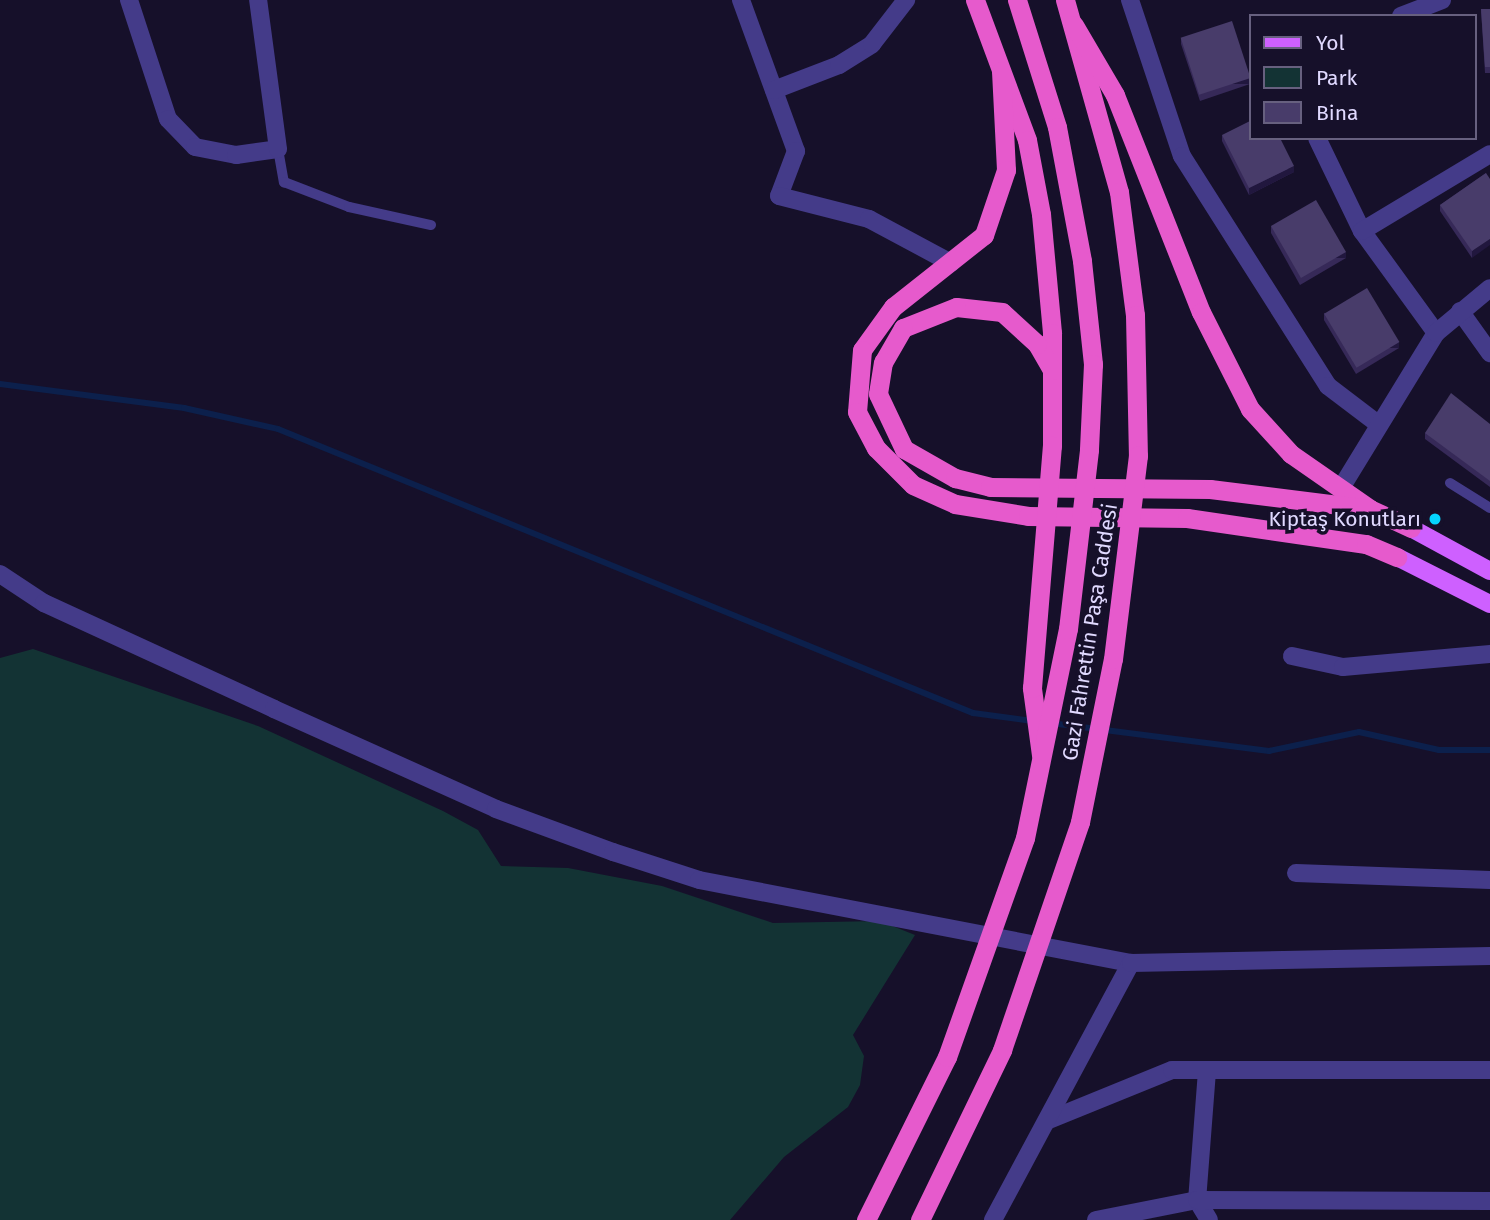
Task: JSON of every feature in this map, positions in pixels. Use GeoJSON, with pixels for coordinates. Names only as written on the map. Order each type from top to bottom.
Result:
{"type":"FeatureCollection","features":[{"type":"Feature","properties":{"kind":"highway"},"geometry":{"type":"LineString","coordinates":[[975,0],[1027,140],[1041,214],[1052,370],[1052,446],[1032,688],[1042,769]]}},
{"type":"Feature","properties":{"kind":"highway","name":"Gazi Fahrettin Paşa Caddesi"},"geometry":{"type":"LineString","coordinates":[[866,1220],[972,996],[1042,769],[1068,629],[1089,450],[1093,364],[1082,261],[1034,47],[1017,0]]}},
{"type":"Feature","properties":{"kind":"highway"},"geometry":{"type":"LineString","coordinates":[[1065,0],[1074,25],[1115,95],[1230,376],[1250,409],[1291,454],[1370,509],[1411,528]]}},
{"type":"Feature","properties":{"kind":"highway","name":"Gazi Fahrettin Paşa Caddesi"},"geometry":{"type":"LineString","coordinates":[[920,1220],[1007,1037],[1080,822],[1113,659],[1138,456],[1135,315],[1119,192],[1074,25]]}},
{"type":"Feature","properties":{"kind":"highway"},"geometry":{"type":"LineString","coordinates":[[1001,71],[1006,170],[997,206],[984,235],[893,307],[862,350],[854,386],[857,412],[876,448],[913,485],[955,504],[1028,516],[1187,518],[1366,544],[1397,557]]}},
{"type":"Feature","properties":{"kind":"highway"},"geometry":{"type":"LineString","coordinates":[[1052,370],[1037,344],[1002,312],[956,307],[903,328],[883,362],[878,394],[888,427],[904,449],[955,478],[990,487],[1210,489],[1370,509]]}},
{"type":"Feature","properties":{"kind":"main road"},"geometry":{"type":"LineString","coordinates":[[1411,528],[1490,571]]}},
{"type":"Feature","properties":{"kind":"main road"},"geometry":{"type":"LineString","coordinates":[[1397,557],[1490,604]]}},
{"type":"Feature","properties":{"kind":"street"},"geometry":{"type":"LineString","coordinates":[[129,0],[168,119],[195,147],[236,155],[278,149],[258,0]]}},
{"type":"Feature","properties":{"kind":"street"},"geometry":{"type":"LineString","coordinates":[[741,0],[796,152],[779,195],[869,219],[951,263]]}},
{"type":"Feature","properties":{"kind":"street"},"geometry":{"type":"LineString","coordinates":[[774,90],[839,65],[872,44],[906,0]]}},
{"type":"Feature","properties":{"kind":"street"},"geometry":{"type":"LineString","coordinates":[[1130,0],[1182,156],[1328,386],[1378,424]]}},
{"type":"Feature","properties":{"kind":"street"},"geometry":{"type":"LineString","coordinates":[[1406,14],[1442,0]]}},
{"type":"Feature","properties":{"kind":"street"},"geometry":{"type":"LineString","coordinates":[[1318,140],[1362,231],[1436,332]]}},
{"type":"Feature","properties":{"kind":"street"},"geometry":{"type":"LineString","coordinates":[[1362,231],[1490,154]]}},
{"type":"Feature","properties":{"kind":"street"},"geometry":{"type":"LineString","coordinates":[[1341,488],[1436,332],[1490,288]]}},
{"type":"Feature","properties":{"kind":"street"},"geometry":{"type":"LineString","coordinates":[[1460,311],[1490,354]]}},
{"type":"Feature","properties":{"kind":"street"},"geometry":{"type":"LineString","coordinates":[[0,574],[44,603],[496,809],[699,880],[1131,963],[1490,956]]}},
{"type":"Feature","properties":{"kind":"street"},"geometry":{"type":"LineString","coordinates":[[1292,656],[1343,667],[1490,654]]}},
{"type":"Feature","properties":{"kind":"street"},"geometry":{"type":"LineString","coordinates":[[1296,873],[1490,880]]}},
{"type":"Feature","properties":{"kind":"street"},"geometry":{"type":"LineString","coordinates":[[993,1220],[1131,963]]}},
{"type":"Feature","properties":{"kind":"street"},"geometry":{"type":"LineString","coordinates":[[1049,1120],[1172,1070],[1490,1070]]}},
{"type":"Feature","properties":{"kind":"street"},"geometry":{"type":"LineString","coordinates":[[1206,1071],[1197,1200],[1209,1220]]}},
{"type":"Feature","properties":{"kind":"street"},"geometry":{"type":"LineString","coordinates":[[1096,1220],[1197,1200],[1490,1201]]}},
{"type":"Feature","properties":{"kind":"lane"},"geometry":{"type":"LineString","coordinates":[[278,149],[284,182],[349,207],[431,225]]}},
{"type":"Feature","properties":{"kind":"lane"},"geometry":{"type":"LineString","coordinates":[[1450,483],[1490,508]]}},
{"type":"Feature","properties":{"kind":"green space"},"geometry":{"type":"Polygon","coordinates":[[[33,649],[258,726],[443,811],[478,830],[501,866],[568,868],[662,886],[773,923],[880,921],[915,935],[853,1035],[864,1056],[860,1085],[848,1107],[784,1157],[730,1220],[0,1220],[0,658],[33,649]]]}},
{"type":"Feature","properties":{"kind":"building"},"geometry":{"type":"Polygon","coordinates":[[[1481,9],[1490,9],[1490,67],[1485,67],[1481,9]]]}},
{"type":"Feature","properties":{"kind":"building"},"geometry":{"type":"Polygon","coordinates":[[[1232,21],[1248,70],[1248,79],[1199,95],[1181,38],[1232,21]]]}},
{"type":"Feature","properties":{"kind":"building"},"geometry":{"type":"Polygon","coordinates":[[[1248,122],[1248,140],[1281,140],[1294,166],[1249,188],[1222,135],[1248,122]]]}},
{"type":"Feature","properties":{"kind":"building"},"geometry":{"type":"Polygon","coordinates":[[[1486,173],[1490,179],[1490,239],[1472,251],[1440,205],[1486,173]]]}},
{"type":"Feature","properties":{"kind":"building"},"geometry":{"type":"Polygon","coordinates":[[[1316,200],[1346,252],[1301,278],[1271,226],[1316,200]]]}},
{"type":"Feature","properties":{"kind":"building"},"geometry":{"type":"Polygon","coordinates":[[[1367,288],[1399,342],[1357,368],[1324,314],[1367,288]]]}},
{"type":"Feature","properties":{"kind":"building"},"geometry":{"type":"Polygon","coordinates":[[[1451,393],[1490,424],[1490,481],[1425,433],[1451,393]]]}},
{"type":"Feature","properties":{"kind":"waterway"},"geometry":{"type":"LineString","coordinates":[[0,384],[184,408],[278,429],[973,713],[1032,721]]}},
{"type":"Feature","properties":{"kind":"waterway"},"geometry":{"type":"LineString","coordinates":[[1050,723],[1269,751],[1359,732],[1439,750],[1490,750]]}},
{"type":"Feature","properties":{"kind":"place","name":"Kiptaş Konutları"},"geometry":{"type":"Point","coordinates":[1435,519]}}]}
